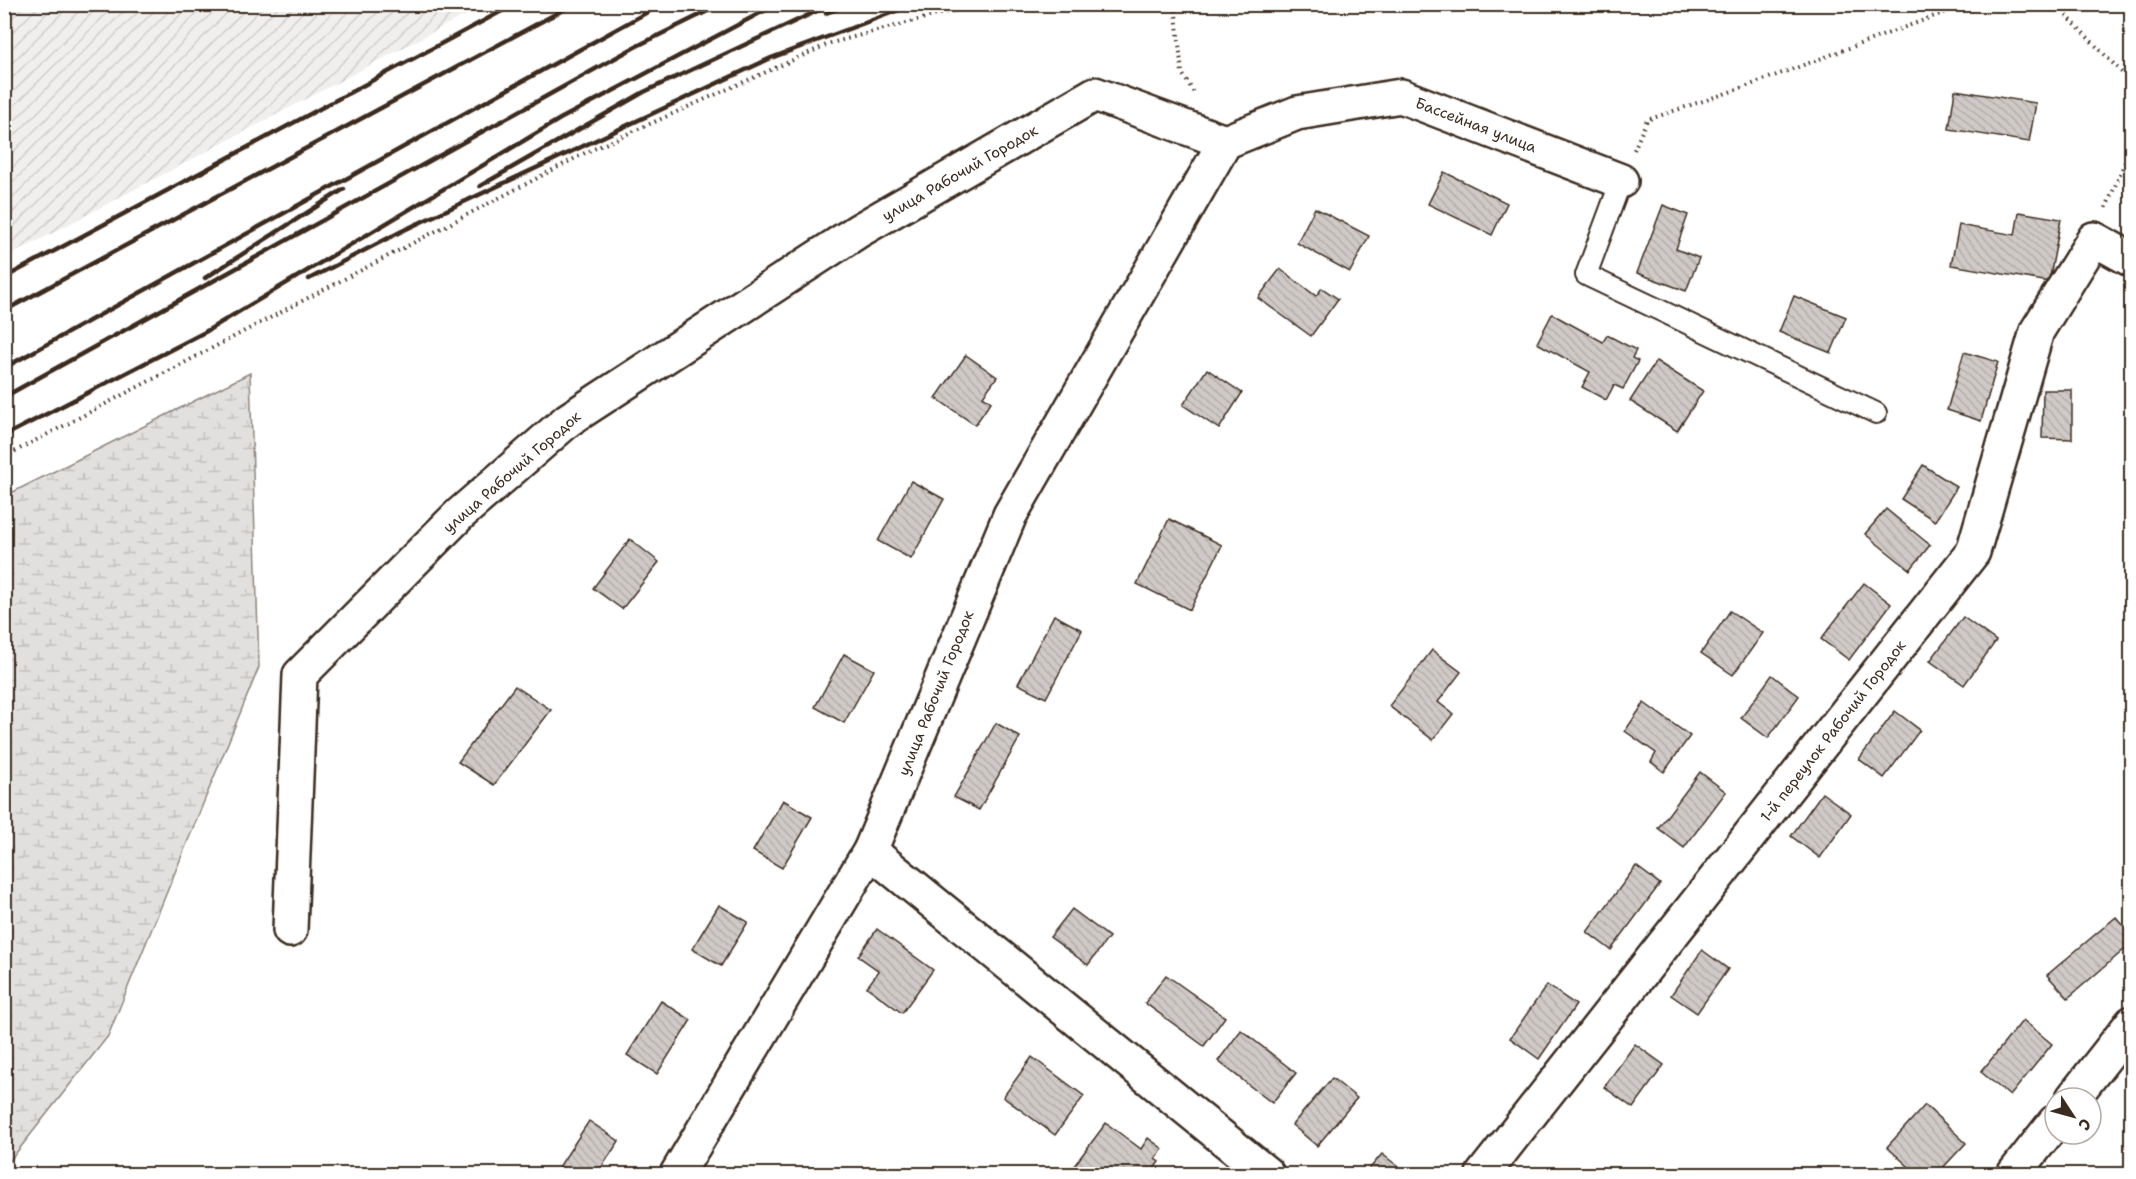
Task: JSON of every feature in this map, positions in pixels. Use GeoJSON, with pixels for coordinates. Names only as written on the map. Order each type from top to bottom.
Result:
{"type":"FeatureCollection","features":[{"type":"Feature","properties":{"kind":"street","name":"улица Рабочий Городок"},"geometry":{"type":"LineString","coordinates":[[290,930],[300,675],[459,515],[568,420],[858,231],[1095,94],[1225,142],[1010,515],[870,851],[677,1174]]}},
{"type":"Feature","properties":{"kind":"street","name":"Бассейная улица"},"geometry":{"type":"LineString","coordinates":[[1225,142],[1297,113],[1401,96],[1621,181]]}},
{"type":"Feature","properties":{"kind":"street"},"geometry":{"type":"LineString","coordinates":[[2094,238],[2132,260]]}},
{"type":"Feature","properties":{"kind":"street","name":"1-й переулок Рабочий Городок"},"geometry":{"type":"LineString","coordinates":[[1483,1174],[1973,552],[2037,331],[2094,238]]}},
{"type":"Feature","properties":{"kind":"street"},"geometry":{"type":"LineString","coordinates":[[870,851],[1267,1174]]}},
{"type":"Feature","properties":{"kind":"street"},"geometry":{"type":"LineString","coordinates":[[2082,1086],[2132,1023]]}},
{"type":"Feature","properties":{"kind":"street"},"geometry":{"type":"LineString","coordinates":[[2014,1174],[2043,1137]]}},
{"type":"Feature","properties":{"kind":"lane"},"geometry":{"type":"LineString","coordinates":[[1621,181],[1586,275],[1876,413]]}},
{"type":"Feature","properties":{"kind":"path"},"geometry":{"type":"LineString","coordinates":[[4,458],[587,152],[831,43],[978,4]]}},
{"type":"Feature","properties":{"kind":"path"},"geometry":{"type":"LineString","coordinates":[[1174,4],[1182,73],[1225,142]]}},
{"type":"Feature","properties":{"kind":"path"},"geometry":{"type":"LineString","coordinates":[[1621,181],[1647,120],[1750,85],[1967,4]]}},
{"type":"Feature","properties":{"kind":"path"},"geometry":{"type":"LineString","coordinates":[[2066,4],[2065,14],[2132,83]]}},
{"type":"Feature","properties":{"kind":"path"},"geometry":{"type":"LineString","coordinates":[[2094,238],[2132,144]]}},
{"type":"Feature","properties":{"kind":"shaded area"},"geometry":{"type":"Polygon","coordinates":[[[5,4],[484,4],[484,5],[5,258],[5,4]]]}},
{"type":"Feature","properties":{"kind":"green space"},"geometry":{"type":"Polygon","coordinates":[[[250,373],[259,667],[108,1036],[5,1167],[5,496],[250,373]]]}},
{"type":"Feature","properties":{"kind":"building"},"geometry":{"type":"Polygon","coordinates":[[[1955,90],[2036,103],[2029,142],[1949,129],[1955,90]]]}},
{"type":"Feature","properties":{"kind":"building"},"geometry":{"type":"Polygon","coordinates":[[[1444,172],[1507,203],[1492,235],[1428,204],[1444,172]]]}},
{"type":"Feature","properties":{"kind":"building"},"geometry":{"type":"Polygon","coordinates":[[[1663,205],[1688,215],[1676,249],[1699,258],[1686,291],[1637,273],[1663,205]]]}},
{"type":"Feature","properties":{"kind":"building"},"geometry":{"type":"Polygon","coordinates":[[[1315,208],[1369,236],[1350,272],[1297,243],[1315,208]]]}},
{"type":"Feature","properties":{"kind":"building"},"geometry":{"type":"Polygon","coordinates":[[[2019,212],[2061,219],[2049,282],[1951,265],[1959,225],[2015,235],[2019,212]]]}},
{"type":"Feature","properties":{"kind":"building"},"geometry":{"type":"Polygon","coordinates":[[[1280,269],[1316,296],[1322,288],[1338,299],[1311,336],[1258,298],[1280,269]]]}},
{"type":"Feature","properties":{"kind":"building"},"geometry":{"type":"Polygon","coordinates":[[[1794,296],[1846,317],[1831,353],[1779,332],[1794,296]]]}},
{"type":"Feature","properties":{"kind":"building"},"geometry":{"type":"Polygon","coordinates":[[[1552,314],[1603,342],[1607,335],[1636,350],[1632,358],[1638,361],[1623,389],[1614,385],[1606,400],[1582,387],[1590,372],[1537,343],[1552,314]]]}},
{"type":"Feature","properties":{"kind":"building"},"geometry":{"type":"Polygon","coordinates":[[[1964,352],[1998,362],[1981,421],[1947,410],[1964,352]]]}},
{"type":"Feature","properties":{"kind":"building"},"geometry":{"type":"Polygon","coordinates":[[[966,355],[997,377],[983,396],[991,402],[975,425],[936,398],[966,355]]]}},
{"type":"Feature","properties":{"kind":"building"},"geometry":{"type":"Polygon","coordinates":[[[1656,361],[1703,391],[1677,431],[1630,401],[1656,361]]]}},
{"type":"Feature","properties":{"kind":"building"},"geometry":{"type":"Polygon","coordinates":[[[1207,369],[1242,393],[1219,429],[1183,405],[1207,369]]]}},
{"type":"Feature","properties":{"kind":"building"},"geometry":{"type":"Polygon","coordinates":[[[2043,390],[2072,390],[2072,439],[2042,438],[2043,390]]]}},
{"type":"Feature","properties":{"kind":"building"},"geometry":{"type":"Polygon","coordinates":[[[1923,465],[1957,487],[1935,521],[1901,499],[1923,465]]]}},
{"type":"Feature","properties":{"kind":"building"},"geometry":{"type":"Polygon","coordinates":[[[911,481],[944,499],[911,559],[878,541],[911,481]]]}},
{"type":"Feature","properties":{"kind":"building"},"geometry":{"type":"Polygon","coordinates":[[[1886,509],[1930,545],[1910,570],[1865,534],[1886,509]]]}},
{"type":"Feature","properties":{"kind":"building"},"geometry":{"type":"Polygon","coordinates":[[[1169,519],[1222,545],[1190,610],[1137,584],[1169,519]]]}},
{"type":"Feature","properties":{"kind":"building"},"geometry":{"type":"Polygon","coordinates":[[[630,539],[659,562],[622,609],[593,588],[630,539]]]}},
{"type":"Feature","properties":{"kind":"building"},"geometry":{"type":"Polygon","coordinates":[[[1864,583],[1891,604],[1849,660],[1821,639],[1864,583]]]}},
{"type":"Feature","properties":{"kind":"building"},"geometry":{"type":"Polygon","coordinates":[[[1730,611],[1763,633],[1733,675],[1701,653],[1730,611]]]}},
{"type":"Feature","properties":{"kind":"building"},"geometry":{"type":"Polygon","coordinates":[[[1054,615],[1082,630],[1046,698],[1018,684],[1054,615]]]}},
{"type":"Feature","properties":{"kind":"building"},"geometry":{"type":"Polygon","coordinates":[[[1963,617],[1996,641],[1964,685],[1930,661],[1963,617]]]}},
{"type":"Feature","properties":{"kind":"building"},"geometry":{"type":"Polygon","coordinates":[[[1432,650],[1461,672],[1438,702],[1453,714],[1433,740],[1389,706],[1432,650]]]}},
{"type":"Feature","properties":{"kind":"building"},"geometry":{"type":"Polygon","coordinates":[[[844,654],[874,670],[844,723],[815,707],[844,654]]]}},
{"type":"Feature","properties":{"kind":"building"},"geometry":{"type":"Polygon","coordinates":[[[1772,675],[1799,696],[1768,738],[1741,718],[1772,675]]]}},
{"type":"Feature","properties":{"kind":"building"},"geometry":{"type":"Polygon","coordinates":[[[515,686],[551,710],[494,785],[458,762],[515,686]]]}},
{"type":"Feature","properties":{"kind":"building"},"geometry":{"type":"Polygon","coordinates":[[[1644,703],[1690,736],[1664,772],[1651,762],[1656,753],[1625,731],[1644,703]]]}},
{"type":"Feature","properties":{"kind":"building"},"geometry":{"type":"Polygon","coordinates":[[[1895,711],[1920,730],[1884,778],[1859,759],[1895,711]]]}},
{"type":"Feature","properties":{"kind":"building"},"geometry":{"type":"Polygon","coordinates":[[[996,723],[1020,737],[979,810],[954,797],[996,723]]]}},
{"type":"Feature","properties":{"kind":"building"},"geometry":{"type":"Polygon","coordinates":[[[1700,772],[1726,792],[1684,848],[1658,828],[1700,772]]]}},
{"type":"Feature","properties":{"kind":"building"},"geometry":{"type":"Polygon","coordinates":[[[1822,793],[1851,814],[1820,858],[1791,836],[1822,793]]]}},
{"type":"Feature","properties":{"kind":"building"},"geometry":{"type":"Polygon","coordinates":[[[783,800],[812,817],[782,868],[753,851],[783,800]]]}},
{"type":"Feature","properties":{"kind":"building"},"geometry":{"type":"Polygon","coordinates":[[[1636,866],[1660,884],[1611,950],[1587,932],[1636,866]]]}},
{"type":"Feature","properties":{"kind":"building"},"geometry":{"type":"Polygon","coordinates":[[[719,905],[748,922],[721,966],[692,949],[719,905]]]}},
{"type":"Feature","properties":{"kind":"building"},"geometry":{"type":"Polygon","coordinates":[[[1072,909],[1109,937],[1088,965],[1050,937],[1072,909]]]}},
{"type":"Feature","properties":{"kind":"building"},"geometry":{"type":"Polygon","coordinates":[[[2116,917],[2132,935],[2132,943],[2068,998],[2047,975],[2116,917]]]}},
{"type":"Feature","properties":{"kind":"building"},"geometry":{"type":"Polygon","coordinates":[[[877,929],[933,970],[902,1013],[867,987],[879,971],[858,956],[877,929]]]}},
{"type":"Feature","properties":{"kind":"building"},"geometry":{"type":"Polygon","coordinates":[[[1702,950],[1728,969],[1697,1013],[1671,995],[1702,950]]]}},
{"type":"Feature","properties":{"kind":"building"},"geometry":{"type":"Polygon","coordinates":[[[1166,975],[1225,1017],[1204,1046],[1145,1003],[1166,975]]]}},
{"type":"Feature","properties":{"kind":"building"},"geometry":{"type":"Polygon","coordinates":[[[1547,985],[1576,1005],[1539,1059],[1510,1038],[1547,985]]]}},
{"type":"Feature","properties":{"kind":"building"},"geometry":{"type":"Polygon","coordinates":[[[661,1001],[691,1020],[657,1074],[627,1055],[661,1001]]]}},
{"type":"Feature","properties":{"kind":"building"},"geometry":{"type":"Polygon","coordinates":[[[2023,1020],[2052,1044],[2010,1096],[1981,1072],[2023,1020]]]}},
{"type":"Feature","properties":{"kind":"building"},"geometry":{"type":"Polygon","coordinates":[[[1241,1030],[1296,1073],[1272,1103],[1218,1061],[1241,1030]]]}},
{"type":"Feature","properties":{"kind":"building"},"geometry":{"type":"Polygon","coordinates":[[[1635,1044],[1664,1065],[1633,1108],[1604,1087],[1635,1044]]]}},
{"type":"Feature","properties":{"kind":"building"},"geometry":{"type":"Polygon","coordinates":[[[1032,1057],[1084,1096],[1055,1135],[1003,1097],[1032,1057]]]}},
{"type":"Feature","properties":{"kind":"building"},"geometry":{"type":"Polygon","coordinates":[[[1332,1078],[1357,1098],[1317,1146],[1292,1125],[1332,1078]]]}},
{"type":"Feature","properties":{"kind":"building"},"geometry":{"type":"Polygon","coordinates":[[[1925,1105],[1966,1143],[1937,1174],[1917,1174],[1887,1147],[1925,1105]]]}},
{"type":"Feature","properties":{"kind":"building"},"geometry":{"type":"Polygon","coordinates":[[[589,1121],[619,1141],[597,1174],[570,1174],[559,1167],[589,1121]]]}},
{"type":"Feature","properties":{"kind":"building"},"geometry":{"type":"Polygon","coordinates":[[[1106,1123],[1141,1149],[1148,1138],[1163,1149],[1155,1159],[1159,1162],[1150,1174],[1068,1174],[1106,1123]]]}},
{"type":"Feature","properties":{"kind":"building"},"geometry":{"type":"Polygon","coordinates":[[[1382,1154],[1408,1174],[1365,1174],[1382,1154]]]}},
{"type":"Feature","properties":{"kind":"railway"},"geometry":{"type":"LineString","coordinates":[[4,278],[515,4]]}},
{"type":"Feature","properties":{"kind":"railway"},"geometry":{"type":"LineString","coordinates":[[4,311],[574,4]]}},
{"type":"Feature","properties":{"kind":"railway"},"geometry":{"type":"LineString","coordinates":[[4,368],[662,4]]}},
{"type":"Feature","properties":{"kind":"railway"},"geometry":{"type":"LineString","coordinates":[[4,397],[635,47],[722,4]]}},
{"type":"Feature","properties":{"kind":"railway"},"geometry":{"type":"LineString","coordinates":[[4,436],[205,332],[560,119],[777,4]]}},
{"type":"Feature","properties":{"kind":"railway"},"geometry":{"type":"LineString","coordinates":[[480,186],[644,92],[832,4]]}},
{"type":"Feature","properties":{"kind":"railway"},"geometry":{"type":"LineString","coordinates":[[826,13],[851,4]]}},
{"type":"Feature","properties":{"kind":"railway"},"geometry":{"type":"LineString","coordinates":[[309,279],[402,231],[771,58],[915,4]]}},
{"type":"Feature","properties":{"kind":"railway"},"geometry":{"type":"LineString","coordinates":[[205,278],[344,189]]}}]}
